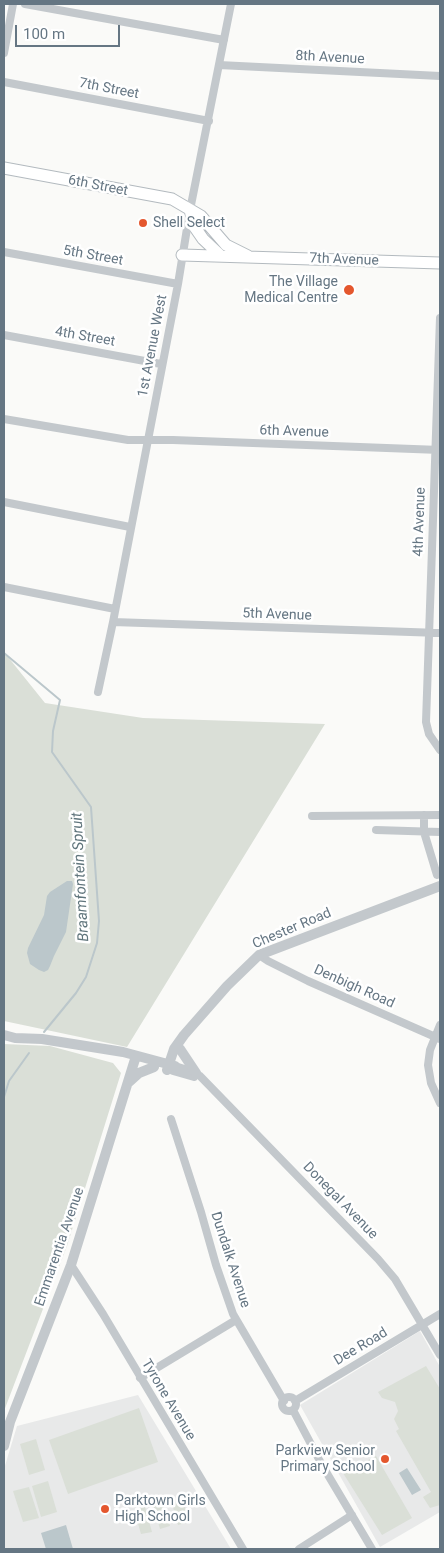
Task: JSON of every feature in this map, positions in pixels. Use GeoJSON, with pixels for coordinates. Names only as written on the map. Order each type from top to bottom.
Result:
{"type":"FeatureCollection","features":[{"type":"Feature","properties":{"kind":"main road","name":"6th Street"},"geometry":{"type":"LineString","coordinates":[[4,168],[172,199],[190,210]]}},
{"type":"Feature","properties":{"kind":"main road"},"geometry":{"type":"LineString","coordinates":[[190,210],[194,226],[203,239],[221,256]]}},
{"type":"Feature","properties":{"kind":"main road","name":"7th Avenue"},"geometry":{"type":"LineString","coordinates":[[190,210],[201,216],[226,245],[248,256]]}},
{"type":"Feature","properties":{"kind":"main road","name":"7th Avenue"},"geometry":{"type":"LineString","coordinates":[[182,255],[440,263]]}},
{"type":"Feature","properties":{"kind":"street"},"geometry":{"type":"LineString","coordinates":[[4,53],[13,4]]}},
{"type":"Feature","properties":{"kind":"street"},"geometry":{"type":"LineString","coordinates":[[26,4],[224,40]]}},
{"type":"Feature","properties":{"kind":"street","name":"1st Avenue West"},"geometry":{"type":"LineString","coordinates":[[98,692],[231,4]]}},
{"type":"Feature","properties":{"kind":"street","name":"8th Avenue"},"geometry":{"type":"LineString","coordinates":[[219,65],[440,76]]}},
{"type":"Feature","properties":{"kind":"street","name":"7th Street"},"geometry":{"type":"LineString","coordinates":[[4,82],[209,121]]}},
{"type":"Feature","properties":{"kind":"street","name":"5th Street"},"geometry":{"type":"LineString","coordinates":[[4,252],[178,284]]}},
{"type":"Feature","properties":{"kind":"street","name":"4th Avenue"},"geometry":{"type":"LineString","coordinates":[[440,318],[438,449],[428,633],[426,728],[440,750]]}},
{"type":"Feature","properties":{"kind":"street","name":"4th Street"},"geometry":{"type":"LineString","coordinates":[[4,335],[162,364]]}},
{"type":"Feature","properties":{"kind":"street","name":"6th Avenue"},"geometry":{"type":"LineString","coordinates":[[4,419],[128,440],[438,449]]}},
{"type":"Feature","properties":{"kind":"street"},"geometry":{"type":"LineString","coordinates":[[4,502],[130,527]]}},
{"type":"Feature","properties":{"kind":"street"},"geometry":{"type":"LineString","coordinates":[[4,587],[115,608]]}},
{"type":"Feature","properties":{"kind":"street","name":"5th Avenue"},"geometry":{"type":"LineString","coordinates":[[113,622],[440,633]]}},
{"type":"Feature","properties":{"kind":"street"},"geometry":{"type":"LineString","coordinates":[[424,815],[424,832],[437,875]]}},
{"type":"Feature","properties":{"kind":"street"},"geometry":{"type":"LineString","coordinates":[[312,816],[440,815]]}},
{"type":"Feature","properties":{"kind":"street"},"geometry":{"type":"LineString","coordinates":[[376,830],[440,832]]}},
{"type":"Feature","properties":{"kind":"street","name":"Chester Road"},"geometry":{"type":"LineString","coordinates":[[171,1068],[182,1039],[227,986],[259,955],[440,886]]}},
{"type":"Feature","properties":{"kind":"street","name":"Denbigh Road"},"geometry":{"type":"LineString","coordinates":[[259,955],[308,981],[437,1038]]}},
{"type":"Feature","properties":{"kind":"street"},"geometry":{"type":"LineString","coordinates":[[440,1025],[437,1038],[430,1050],[428,1072],[440,1103]]}},
{"type":"Feature","properties":{"kind":"street"},"geometry":{"type":"LineString","coordinates":[[4,1035],[88,1047],[171,1068]]}},
{"type":"Feature","properties":{"kind":"street"},"geometry":{"type":"LineString","coordinates":[[127,1084],[150,1063],[176,1051],[200,1076]]}},
{"type":"Feature","properties":{"kind":"street","name":"Emmarentia Avenue"},"geometry":{"type":"LineString","coordinates":[[4,1446],[10,1422],[71,1265],[135,1058]]}},
{"type":"Feature","properties":{"kind":"street","name":"Donegal Avenue"},"geometry":{"type":"LineString","coordinates":[[171,1068],[200,1076],[389,1270],[440,1355]]}},
{"type":"Feature","properties":{"kind":"street","name":"Dundalk Avenue"},"geometry":{"type":"LineString","coordinates":[[171,1119],[223,1287],[236,1320],[284,1401]]}},
{"type":"Feature","properties":{"kind":"street","name":"Tyrone Avenue"},"geometry":{"type":"LineString","coordinates":[[71,1265],[103,1314],[242,1549]]}},
{"type":"Feature","properties":{"kind":"street","name":"Dee Road"},"geometry":{"type":"LineString","coordinates":[[295,1401],[440,1314]]}},
{"type":"Feature","properties":{"kind":"street"},"geometry":{"type":"LineString","coordinates":[[140,1378],[236,1320]]}},
{"type":"Feature","properties":{"kind":"street"},"geometry":{"type":"LineString","coordinates":[[291,1398],[295,1401],[296,1406],[293,1410],[285,1409],[283,1406],[284,1401],[291,1398]]}},
{"type":"Feature","properties":{"kind":"street"},"geometry":{"type":"LineString","coordinates":[[293,1410],[372,1549]]}},
{"type":"Feature","properties":{"kind":"street"},"geometry":{"type":"LineString","coordinates":[[298,1549],[352,1515]]}},
{"type":"Feature","properties":{"kind":"shaded area"},"geometry":{"type":"Polygon","coordinates":[[[4,652],[45,703],[143,718],[325,724],[127,1047],[4,1021],[4,652]]]}},
{"type":"Feature","properties":{"kind":"shaded area"},"geometry":{"type":"Polygon","coordinates":[[[67,881],[72,881],[73,884],[66,932],[48,970],[44,972],[30,964],[27,953],[28,948],[44,915],[47,896],[67,881]]]}},
{"type":"Feature","properties":{"kind":"shaded area"},"geometry":{"type":"Polygon","coordinates":[[[4,1044],[50,1046],[113,1063],[121,1073],[67,1246],[4,1411],[4,1044]]]}},
{"type":"Feature","properties":{"kind":"shaded area","name":"Parkview Senior Primary School"},"geometry":{"type":"Polygon","coordinates":[[[420,1331],[440,1367],[440,1512],[380,1547],[300,1405],[420,1331]]]}},
{"type":"Feature","properties":{"kind":"shaded area"},"geometry":{"type":"Polygon","coordinates":[[[426,1366],[440,1389],[440,1505],[430,1508],[423,1497],[431,1492],[396,1431],[399,1429],[394,1419],[398,1411],[395,1402],[382,1398],[378,1392],[426,1366]]]}},
{"type":"Feature","properties":{"kind":"shaded area","name":"Parktown Girls High School"},"geometry":{"type":"Polygon","coordinates":[[[138,1395],[231,1549],[4,1549],[4,1469],[17,1426],[138,1395]]]}},
{"type":"Feature","properties":{"kind":"shaded area"},"geometry":{"type":"Polygon","coordinates":[[[139,1408],[158,1462],[68,1494],[49,1440],[139,1408]]]}},
{"type":"Feature","properties":{"kind":"shaded area"},"geometry":{"type":"Polygon","coordinates":[[[36,1439],[45,1470],[29,1475],[20,1444],[36,1439]]]}},
{"type":"Feature","properties":{"kind":"shaded area"},"geometry":{"type":"Polygon","coordinates":[[[376,1456],[412,1518],[382,1535],[343,1473],[376,1456]]]}},
{"type":"Feature","properties":{"kind":"shaded area"},"geometry":{"type":"Polygon","coordinates":[[[407,1468],[421,1490],[412,1495],[399,1473],[407,1468]]]}},
{"type":"Feature","properties":{"kind":"shaded area"},"geometry":{"type":"Polygon","coordinates":[[[48,1481],[57,1512],[41,1517],[32,1486],[48,1481]]]}},
{"type":"Feature","properties":{"kind":"shaded area"},"geometry":{"type":"Polygon","coordinates":[[[29,1487],[39,1518],[23,1522],[13,1491],[29,1487]]]}},
{"type":"Feature","properties":{"kind":"shaded area"},"geometry":{"type":"Polygon","coordinates":[[[182,1497],[189,1522],[178,1525],[171,1500],[182,1497]]]}},
{"type":"Feature","properties":{"kind":"shaded area"},"geometry":{"type":"Polygon","coordinates":[[[163,1502],[170,1526],[160,1529],[153,1505],[163,1502]]]}},
{"type":"Feature","properties":{"kind":"shaded area"},"geometry":{"type":"Polygon","coordinates":[[[145,1507],[152,1532],[141,1534],[134,1510],[145,1507]]]}},
{"type":"Feature","properties":{"kind":"shaded area"},"geometry":{"type":"Polygon","coordinates":[[[66,1525],[73,1549],[46,1549],[41,1533],[66,1525]]]}},
{"type":"Feature","properties":{"kind":"waterway","name":"Braamfontein Spruit"},"geometry":{"type":"LineString","coordinates":[[4,653],[60,700],[53,731],[52,752],[91,807],[99,921],[97,943],[86,977],[76,993],[44,1032]]}},
{"type":"Feature","properties":{"kind":"waterway","name":"Braamfontein Spruit"},"geometry":{"type":"LineString","coordinates":[[4,1097],[9,1081],[29,1053]]}},
{"type":"Feature","properties":{"kind":"place","name":"Shell Select"},"geometry":{"type":"Point","coordinates":[143,223]}},
{"type":"Feature","properties":{"kind":"place","name":"The Village Medical Centre"},"geometry":{"type":"Point","coordinates":[349,290]}},
{"type":"Feature","properties":{"kind":"place","name":"Parkview Senior Primary School"},"geometry":{"type":"Point","coordinates":[385,1459]}},
{"type":"Feature","properties":{"kind":"place","name":"Parktown Girls High School"},"geometry":{"type":"Point","coordinates":[105,1509]}}]}
